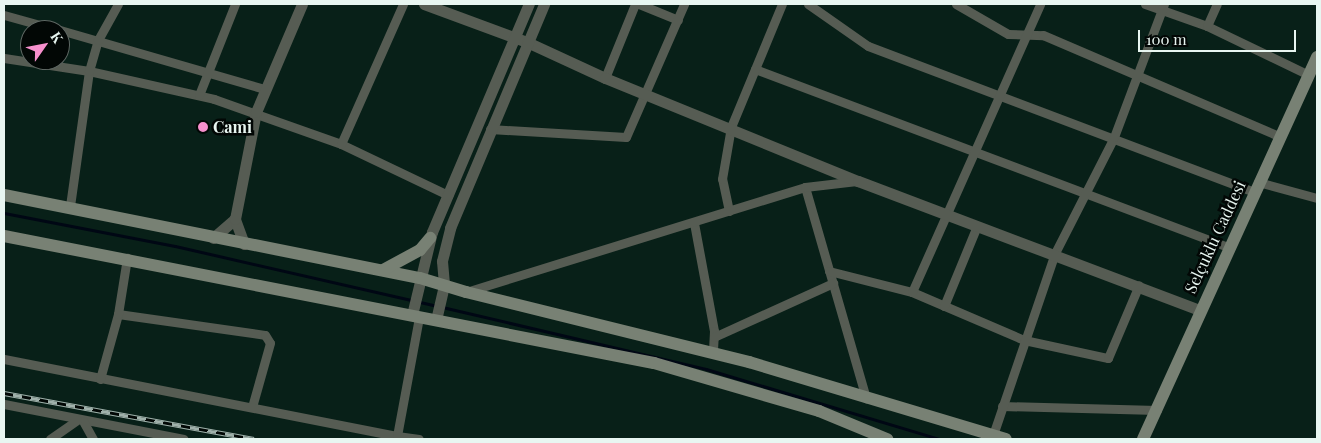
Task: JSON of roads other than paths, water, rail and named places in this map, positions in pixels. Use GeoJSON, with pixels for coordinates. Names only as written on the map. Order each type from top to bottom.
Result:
{"type":"FeatureCollection","features":[{"type":"Feature","properties":{"kind":"main road","name":"Selçuklu Caddesi"},"geometry":{"type":"LineString","coordinates":[[1141,437],[1157,410],[1228,247],[1317,57]]}},
{"type":"Feature","properties":{"kind":"main road"},"geometry":{"type":"LineString","coordinates":[[4,195],[70,206],[214,238],[383,270],[419,282],[713,353],[1006,439]]}},
{"type":"Feature","properties":{"kind":"main road"},"geometry":{"type":"LineString","coordinates":[[4,236],[436,316],[654,363],[819,411],[887,439]]}},
{"type":"Feature","properties":{"kind":"main road"},"geometry":{"type":"LineString","coordinates":[[383,270],[420,250],[430,238]]}},
{"type":"Feature","properties":{"kind":"street"},"geometry":{"type":"LineString","coordinates":[[70,206],[89,71],[98,40],[118,4]]}},
{"type":"Feature","properties":{"kind":"street"},"geometry":{"type":"LineString","coordinates":[[198,95],[236,4]]}},
{"type":"Feature","properties":{"kind":"street"},"geometry":{"type":"LineString","coordinates":[[244,244],[235,219],[256,112],[302,4]]}},
{"type":"Feature","properties":{"kind":"street"},"geometry":{"type":"LineString","coordinates":[[341,144],[404,4]]}},
{"type":"Feature","properties":{"kind":"street"},"geometry":{"type":"LineString","coordinates":[[424,4],[521,40],[605,78],[730,127],[858,181],[1055,253],[1200,310]]}},
{"type":"Feature","properties":{"kind":"street"},"geometry":{"type":"LineString","coordinates":[[436,316],[443,288],[442,261],[450,228],[490,129],[521,40],[529,4]]}},
{"type":"Feature","properties":{"kind":"street"},"geometry":{"type":"LineString","coordinates":[[396,436],[419,282],[430,238],[448,195],[521,40],[544,4]]}},
{"type":"Feature","properties":{"kind":"street"},"geometry":{"type":"LineString","coordinates":[[605,78],[637,4],[678,20]]}},
{"type":"Feature","properties":{"kind":"street"},"geometry":{"type":"LineString","coordinates":[[490,129],[626,137],[648,95],[684,4]]}},
{"type":"Feature","properties":{"kind":"street"},"geometry":{"type":"LineString","coordinates":[[729,212],[722,179],[730,127],[782,4]]}},
{"type":"Feature","properties":{"kind":"street"},"geometry":{"type":"LineString","coordinates":[[808,4],[868,46],[1114,137],[1256,187],[1317,198]]}},
{"type":"Feature","properties":{"kind":"street"},"geometry":{"type":"LineString","coordinates":[[956,4],[1008,34],[1043,35],[1138,74],[1279,136]]}},
{"type":"Feature","properties":{"kind":"street"},"geometry":{"type":"LineString","coordinates":[[912,292],[945,214],[1028,35],[1040,4]]}},
{"type":"Feature","properties":{"kind":"street"},"geometry":{"type":"LineString","coordinates":[[1145,4],[1163,7],[1207,26],[1309,75]]}},
{"type":"Feature","properties":{"kind":"street"},"geometry":{"type":"LineString","coordinates":[[1207,26],[1216,4]]}},
{"type":"Feature","properties":{"kind":"street"},"geometry":{"type":"LineString","coordinates":[[992,435],[1055,253],[1114,137],[1163,7]]}},
{"type":"Feature","properties":{"kind":"street"},"geometry":{"type":"LineString","coordinates":[[4,14],[25,20]]}},
{"type":"Feature","properties":{"kind":"street"},"geometry":{"type":"LineString","coordinates":[[70,33],[266,89]]}},
{"type":"Feature","properties":{"kind":"street"},"geometry":{"type":"LineString","coordinates":[[4,58],[89,71],[198,95],[256,112],[341,144],[448,195]]}},
{"type":"Feature","properties":{"kind":"street"},"geometry":{"type":"LineString","coordinates":[[755,69],[1228,247]]}},
{"type":"Feature","properties":{"kind":"street"},"geometry":{"type":"LineString","coordinates":[[466,292],[694,223],[805,187],[858,181]]}},
{"type":"Feature","properties":{"kind":"street"},"geometry":{"type":"LineString","coordinates":[[805,187],[866,398]]}},
{"type":"Feature","properties":{"kind":"street"},"geometry":{"type":"LineString","coordinates":[[214,238],[235,219]]}},
{"type":"Feature","properties":{"kind":"street"},"geometry":{"type":"LineString","coordinates":[[694,223],[714,337],[713,353]]}},
{"type":"Feature","properties":{"kind":"street"},"geometry":{"type":"LineString","coordinates":[[944,306],[977,226]]}},
{"type":"Feature","properties":{"kind":"street"},"geometry":{"type":"LineString","coordinates":[[100,379],[118,314],[127,258]]}},
{"type":"Feature","properties":{"kind":"street"},"geometry":{"type":"LineString","coordinates":[[829,271],[912,292],[1024,340],[1108,358],[1139,285]]}},
{"type":"Feature","properties":{"kind":"street"},"geometry":{"type":"LineString","coordinates":[[714,337],[833,283]]}},
{"type":"Feature","properties":{"kind":"street"},"geometry":{"type":"LineString","coordinates":[[118,314],[265,335],[270,343],[252,407]]}},
{"type":"Feature","properties":{"kind":"street"},"geometry":{"type":"LineString","coordinates":[[4,359],[419,439]]}},
{"type":"Feature","properties":{"kind":"street"},"geometry":{"type":"LineString","coordinates":[[4,404],[184,439]]}},
{"type":"Feature","properties":{"kind":"street"},"geometry":{"type":"LineString","coordinates":[[1002,406],[1157,410]]}},
{"type":"Feature","properties":{"kind":"street"},"geometry":{"type":"LineString","coordinates":[[50,439],[80,420]]}},
{"type":"Feature","properties":{"kind":"street"},"geometry":{"type":"LineString","coordinates":[[80,420],[93,439]]}},
{"type":"Feature","properties":{"kind":"waterway"},"geometry":{"type":"LineString","coordinates":[[4,213],[175,246],[436,306]]}},
{"type":"Feature","properties":{"kind":"waterway"},"geometry":{"type":"LineString","coordinates":[[442,307],[706,369],[939,439]]}},
{"type":"Feature","properties":{"kind":"railway"},"geometry":{"type":"LineString","coordinates":[[4,393],[254,439]]}},
{"type":"Feature","properties":{"kind":"place","name":"Cami"},"geometry":{"type":"Point","coordinates":[203,127]}}]}
